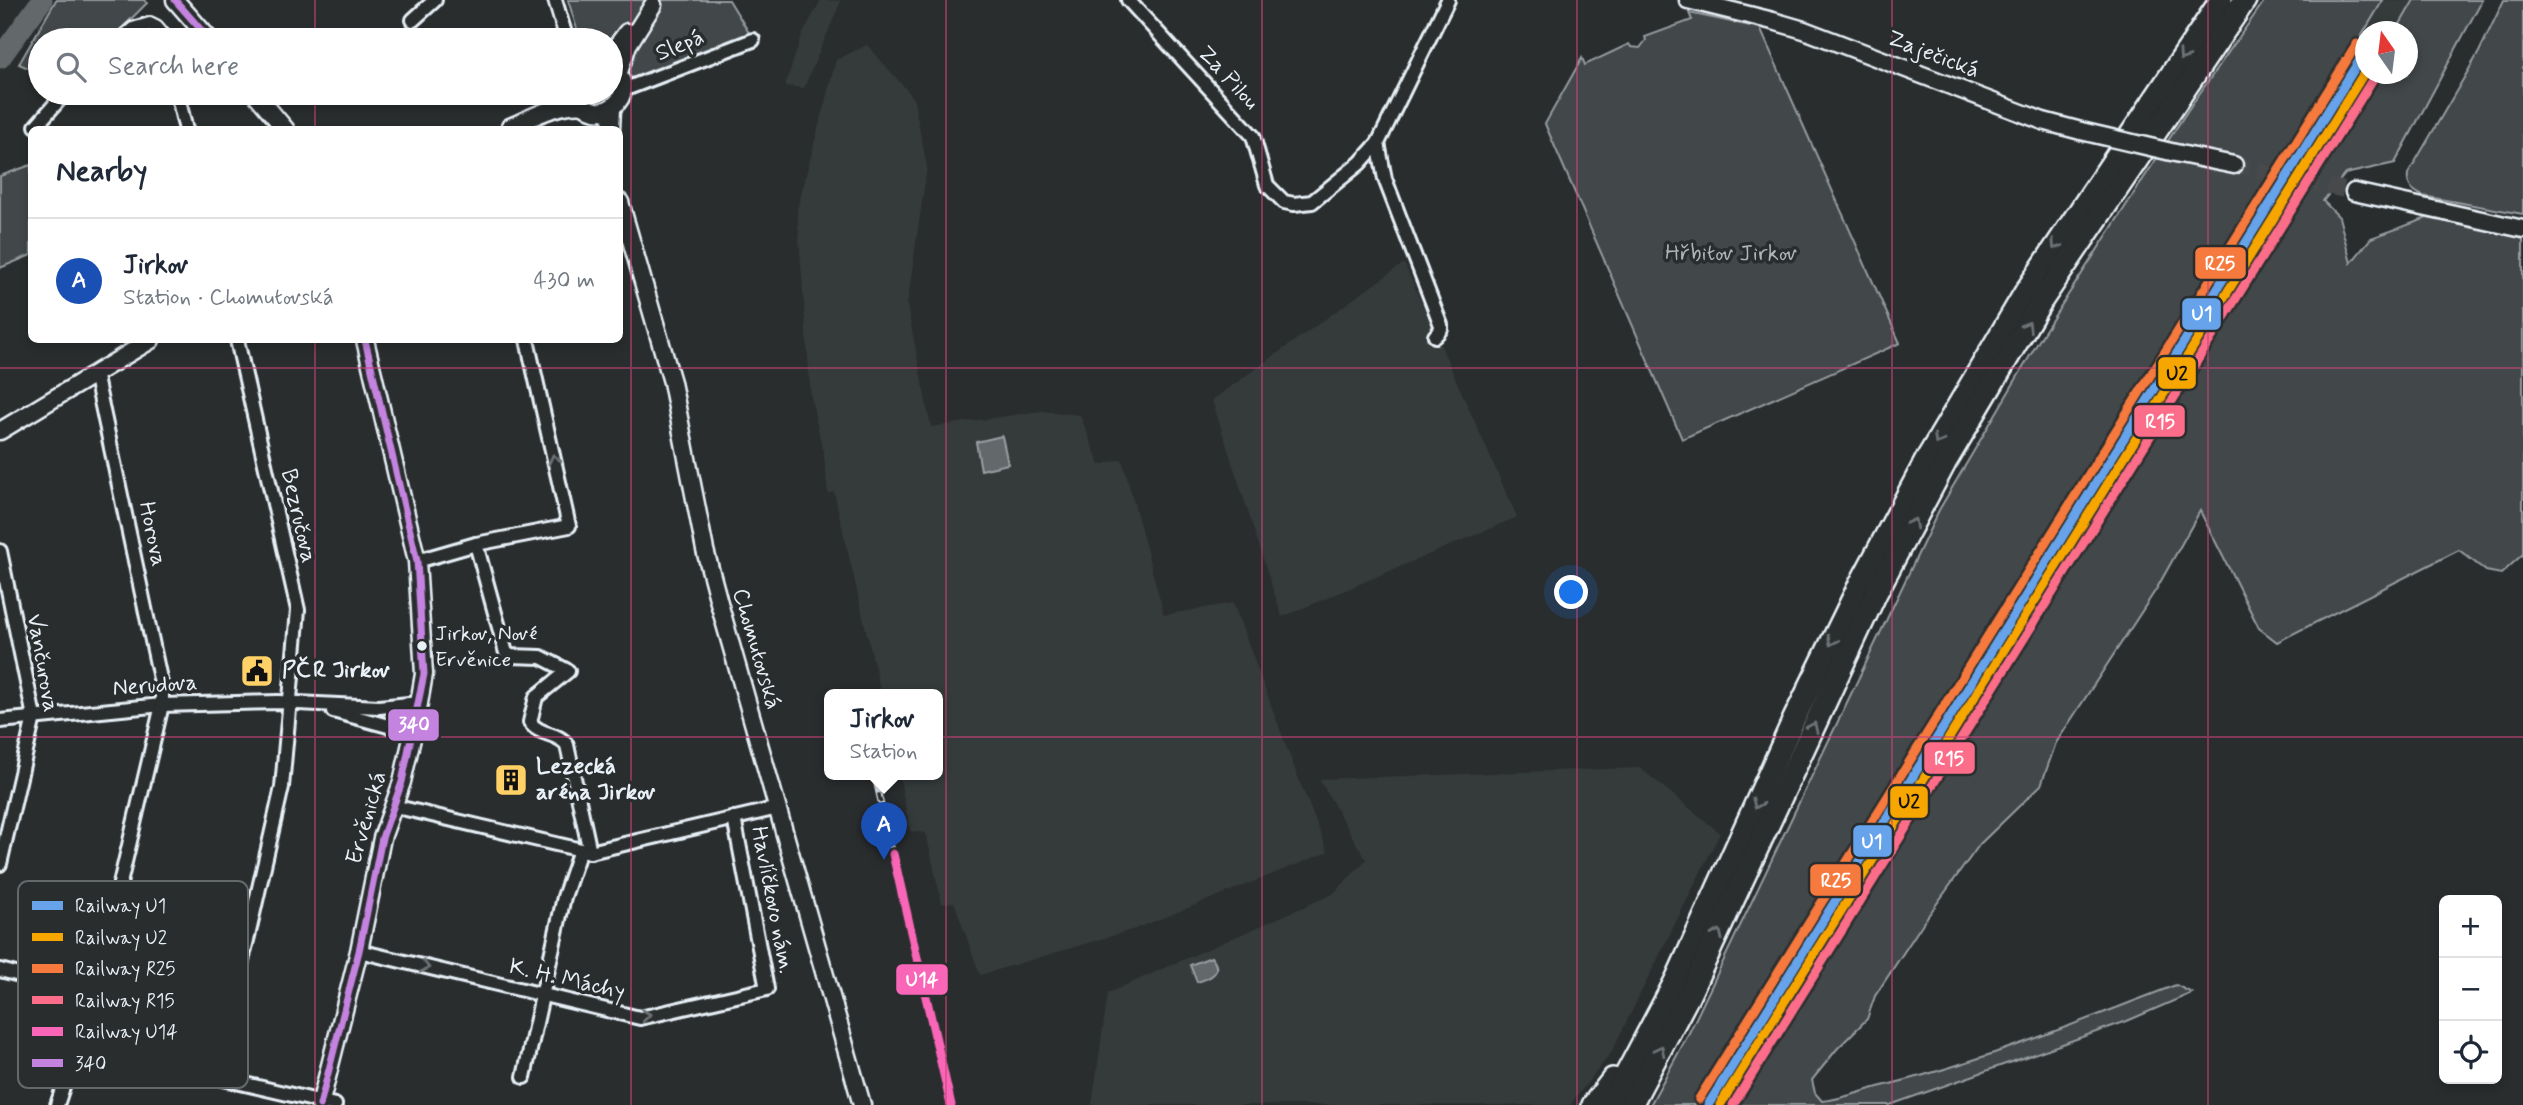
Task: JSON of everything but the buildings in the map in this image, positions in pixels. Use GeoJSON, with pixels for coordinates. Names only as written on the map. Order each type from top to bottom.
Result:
{"type":"FeatureCollection","features":[{"type":"Feature","properties":{"kind":"highway"},"geometry":{"type":"LineString","coordinates":[[1610,1105],[1676,979],[1794,719],[1859,586],[1929,455],[2026,291],[2221,0]]}},
{"type":"Feature","properties":{"kind":"highway"},"geometry":{"type":"LineString","coordinates":[[1631,1105],[1689,995],[1877,593],[1945,464],[2042,300],[2245,0]]}},
{"type":"Feature","properties":{"kind":"highway"},"geometry":{"type":"LineString","coordinates":[[1593,1105],[1615,1076],[1676,979]]}},
{"type":"Feature","properties":{"kind":"street"},"geometry":{"type":"LineString","coordinates":[[175,0],[200,28]]}},
{"type":"Feature","properties":{"kind":"street"},"geometry":{"type":"LineString","coordinates":[[413,20],[435,0]]}},
{"type":"Feature","properties":{"kind":"street"},"geometry":{"type":"LineString","coordinates":[[555,0],[563,28]]}},
{"type":"Feature","properties":{"kind":"street","name":"Za Pilou"},"geometry":{"type":"LineString","coordinates":[[1128,0],[1253,136],[1267,185],[1284,202],[1294,204],[1312,202],[1360,163],[1378,143],[1448,0]]}},
{"type":"Feature","properties":{"kind":"street","name":"Zaječická"},"geometry":{"type":"LineString","coordinates":[[1688,0],[1804,30],[2043,121],[2234,165]]}},
{"type":"Feature","properties":{"kind":"street"},"geometry":{"type":"LineString","coordinates":[[623,38],[655,3]]}},
{"type":"Feature","properties":{"kind":"street"},"geometry":{"type":"LineString","coordinates":[[623,57],[655,3]]}},
{"type":"Feature","properties":{"kind":"street"},"geometry":{"type":"LineString","coordinates":[[136,28],[150,24],[157,28]]}},
{"type":"Feature","properties":{"kind":"street","name":"Slepá"},"geometry":{"type":"LineString","coordinates":[[623,76],[753,40]]}},
{"type":"Feature","properties":{"kind":"street"},"geometry":{"type":"LineString","coordinates":[[36,126],[54,105]]}},
{"type":"Feature","properties":{"kind":"street"},"geometry":{"type":"LineString","coordinates":[[180,105],[185,126]]}},
{"type":"Feature","properties":{"kind":"street"},"geometry":{"type":"LineString","coordinates":[[265,105],[282,126]]}},
{"type":"Feature","properties":{"kind":"street"},"geometry":{"type":"LineString","coordinates":[[510,126],[547,105]]}},
{"type":"Feature","properties":{"kind":"street"},"geometry":{"type":"LineString","coordinates":[[512,126],[570,105]]}},
{"type":"Feature","properties":{"kind":"street"},"geometry":{"type":"LineString","coordinates":[[587,105],[598,126]]}},
{"type":"Feature","properties":{"kind":"street"},"geometry":{"type":"LineString","coordinates":[[596,105],[612,108]]}},
{"type":"Feature","properties":{"kind":"street"},"geometry":{"type":"LineString","coordinates":[[611,126],[612,108],[616,105]]}},
{"type":"Feature","properties":{"kind":"street"},"geometry":{"type":"LineString","coordinates":[[1378,143],[1385,179],[1441,324],[1436,336]]}},
{"type":"Feature","properties":{"kind":"street"},"geometry":{"type":"LineString","coordinates":[[2354,192],[2523,229]]}},
{"type":"Feature","properties":{"kind":"street","name":"Chomutovská"},"geometry":{"type":"LineString","coordinates":[[623,212],[672,382],[708,562],[862,1105]]}},
{"type":"Feature","properties":{"kind":"street"},"geometry":{"type":"LineString","coordinates":[[0,431],[146,343]]}},
{"type":"Feature","properties":{"kind":"street","name":"Bezručova"},"geometry":{"type":"LineString","coordinates":[[238,343],[298,610],[282,787],[248,936]]}},
{"type":"Feature","properties":{"kind":"street","name":"Ervěnická"},"geometry":{"type":"LineString","coordinates":[[326,1104],[382,838],[402,782],[424,674],[417,561],[366,343]]}},
{"type":"Feature","properties":{"kind":"street"},"geometry":{"type":"LineString","coordinates":[[417,561],[476,544],[569,526],[528,343]]}},
{"type":"Feature","properties":{"kind":"street","name":"Horova"},"geometry":{"type":"LineString","coordinates":[[94,373],[132,540],[162,688],[163,705]]}},
{"type":"Feature","properties":{"kind":"street"},"geometry":{"type":"LineString","coordinates":[[476,544],[506,653],[511,656],[541,657],[568,671],[536,697],[530,722],[535,729],[565,741],[585,851],[564,897],[524,1077]]}},
{"type":"Feature","properties":{"kind":"street","name":"Vančurova"},"geometry":{"type":"LineString","coordinates":[[0,551],[34,717],[0,864]]}},
{"type":"Feature","properties":{"kind":"street","name":"Nerudova"},"geometry":{"type":"LineString","coordinates":[[0,721],[163,705],[291,703],[379,707],[419,703]]}},
{"type":"Feature","properties":{"kind":"street"},"geometry":{"type":"LineString","coordinates":[[121,881],[163,705]]}},
{"type":"Feature","properties":{"kind":"street","name":"Nerudova"},"geometry":{"type":"LineString","coordinates":[[313,705],[414,733]]}},
{"type":"Feature","properties":{"kind":"street"},"geometry":{"type":"LineString","coordinates":[[393,806],[585,851],[778,808]]}},
{"type":"Feature","properties":{"kind":"street","name":"Havlíčkovo nám."},"geometry":{"type":"LineString","coordinates":[[734,818],[768,989]]}},
{"type":"Feature","properties":{"kind":"street","name":"K. H. Máchy"},"geometry":{"type":"LineString","coordinates":[[359,951],[640,1018],[768,989]]}},
{"type":"Feature","properties":{"kind":"street"},"geometry":{"type":"LineString","coordinates":[[0,970],[18,975]]}},
{"type":"Feature","properties":{"kind":"street"},"geometry":{"type":"LineString","coordinates":[[248,1085],[326,1104]]}},
{"type":"Feature","properties":{"kind":"street"},"geometry":{"type":"LineString","coordinates":[[57,1105],[63,1088]]}},
{"type":"Feature","properties":{"kind":"shaded area"},"geometry":{"type":"Polygon","coordinates":[[[821,0],[841,1],[804,88],[785,86],[802,35],[821,0]]]}},
{"type":"Feature","properties":{"kind":"shaded area"},"geometry":{"type":"Polygon","coordinates":[[[2383,0],[2414,0],[2402,21],[2370,21],[2383,0]]]}},
{"type":"Feature","properties":{"kind":"shaded area"},"geometry":{"type":"Polygon","coordinates":[[[867,45],[913,97],[927,167],[907,305],[931,427],[1041,411],[1080,415],[1100,465],[1122,459],[1164,615],[1233,603],[1328,852],[1135,929],[980,975],[954,902],[942,904],[926,833],[910,831],[900,780],[943,780],[943,689],[880,689],[834,492],[828,493],[824,456],[811,398],[797,210],[836,60],[867,45]]]}},
{"type":"Feature","properties":{"kind":"shaded area"},"geometry":{"type":"Polygon","coordinates":[[[2355,47],[2355,84],[2365,84],[1729,1105],[1698,1105],[2355,47]]]}},
{"type":"Feature","properties":{"kind":"shaded area"},"geometry":{"type":"Polygon","coordinates":[[[1404,263],[1517,517],[1282,617],[1212,400],[1404,263]]]}},
{"type":"Feature","properties":{"kind":"shaded area"},"geometry":{"type":"Polygon","coordinates":[[[1002,436],[1008,464],[981,470],[976,442],[1002,436]]]}},
{"type":"Feature","properties":{"kind":"shaded area"},"geometry":{"type":"Polygon","coordinates":[[[1640,768],[1720,833],[1611,1053],[1570,1105],[1092,1105],[1108,993],[1333,894],[1366,860],[1319,779],[1640,768]]]}},
{"type":"Feature","properties":{"kind":"shaded area"},"geometry":{"type":"Polygon","coordinates":[[[1211,957],[1216,967],[1214,974],[1197,982],[1190,965],[1211,957]]]}},
{"type":"Feature","properties":{"kind":"green space"},"geometry":{"type":"Polygon","coordinates":[[[56,0],[144,0],[147,3],[122,28],[40,28],[56,0]]]}},
{"type":"Feature","properties":{"kind":"green space"},"geometry":{"type":"Polygon","coordinates":[[[568,0],[729,0],[751,36],[628,85],[623,76],[623,28],[577,28],[568,0]]]}},
{"type":"Feature","properties":{"kind":"green space"},"geometry":{"type":"Polygon","coordinates":[[[2265,0],[2383,0],[2370,21],[2355,21],[2355,47],[2297,144],[1698,1105],[1650,1105],[1687,1037],[1939,510],[2044,332],[2188,110],[2265,0]]]}},
{"type":"Feature","properties":{"kind":"green space"},"geometry":{"type":"Polygon","coordinates":[[[2414,0],[2482,0],[2395,163],[2345,174],[2323,201],[2339,217],[2351,263],[2371,238],[2427,218],[2523,237],[2523,554],[2501,574],[2486,571],[2459,550],[2277,642],[2259,628],[2200,511],[2157,588],[2056,743],[2041,785],[1980,844],[1875,996],[1867,1019],[1837,1049],[1812,1080],[1815,1093],[1822,1101],[1837,1099],[1954,1066],[2176,985],[2192,993],[2127,1021],[1890,1105],[1729,1105],[2365,84],[2418,84],[2418,21],[2402,21],[2414,0]]]}},
{"type":"Feature","properties":{"kind":"green space"},"geometry":{"type":"Polygon","coordinates":[[[2504,0],[2523,0],[2523,214],[2423,196],[2411,188],[2408,182],[2408,174],[2479,52],[2504,0]]]}},
{"type":"Feature","properties":{"kind":"green space","name":"Hřbitov Jirkov"},"geometry":{"type":"Polygon","coordinates":[[[1689,13],[1760,28],[1900,343],[1682,439],[1545,124],[1582,58],[1585,65],[1629,44],[1631,47],[1640,48],[1646,40],[1645,37],[1692,20],[1689,13]]]}},
{"type":"Feature","properties":{"kind":"green space"},"geometry":{"type":"Polygon","coordinates":[[[28,48],[28,68],[19,64],[28,48]]]}},
{"type":"Feature","properties":{"kind":"green space"},"geometry":{"type":"Polygon","coordinates":[[[28,166],[28,256],[0,268],[0,176],[28,166]]]}},
{"type":"Feature","properties":{"kind":"waterway"},"geometry":{"type":"LineString","coordinates":[[0,58],[42,0]]}},
{"type":"Feature","properties":{"kind":"tunnel"},"geometry":{"type":"LineString","coordinates":[[2234,165],[2354,192]]}},
{"type":"Feature","properties":{"kind":"railway"},"geometry":{"type":"LineString","coordinates":[[875,780],[893,854]]}},
{"type":"Feature","properties":{"kind":"rail line","name":"R25"},"geometry":{"type":"LineString","coordinates":[[1699,1099],[2355,47]]}},
{"type":"Feature","properties":{"kind":"rail line","name":"U1"},"geometry":{"type":"LineString","coordinates":[[1708,1105],[2355,68]]}},
{"type":"Feature","properties":{"kind":"rail line","name":"U2"},"geometry":{"type":"LineString","coordinates":[[1720,1105],[2357,84]]}},
{"type":"Feature","properties":{"kind":"rail line","name":"R15"},"geometry":{"type":"LineString","coordinates":[[1733,1105],[2370,84]]}},
{"type":"Feature","properties":{"kind":"rail line","name":"U14"},"geometry":{"type":"LineString","coordinates":[[893,854],[951,1105]]}},
{"type":"Feature","properties":{"kind":"transit line","name":"340"},"geometry":{"type":"LineString","coordinates":[[175,0],[200,28]]}},
{"type":"Feature","properties":{"kind":"transit line","name":"340"},"geometry":{"type":"LineString","coordinates":[[320,1105],[359,951],[382,838],[402,782],[424,674],[417,561],[366,343]]}},
{"type":"Feature","properties":{"kind":"place","name":"Jirkov, Nové Ervěnice"},"geometry":{"type":"Point","coordinates":[422,646]}},
{"type":"Feature","properties":{"kind":"place","name":"PČR Jirkov"},"geometry":{"type":"Point","coordinates":[257,671]}},
{"type":"Feature","properties":{"kind":"place","name":"Lezecká aréna Jirkov"},"geometry":{"type":"Point","coordinates":[511,780]}},
{"type":"Feature","properties":{"kind":"place","name":"Jirkov"},"geometry":{"type":"Point","coordinates":[884,860]}}]}
